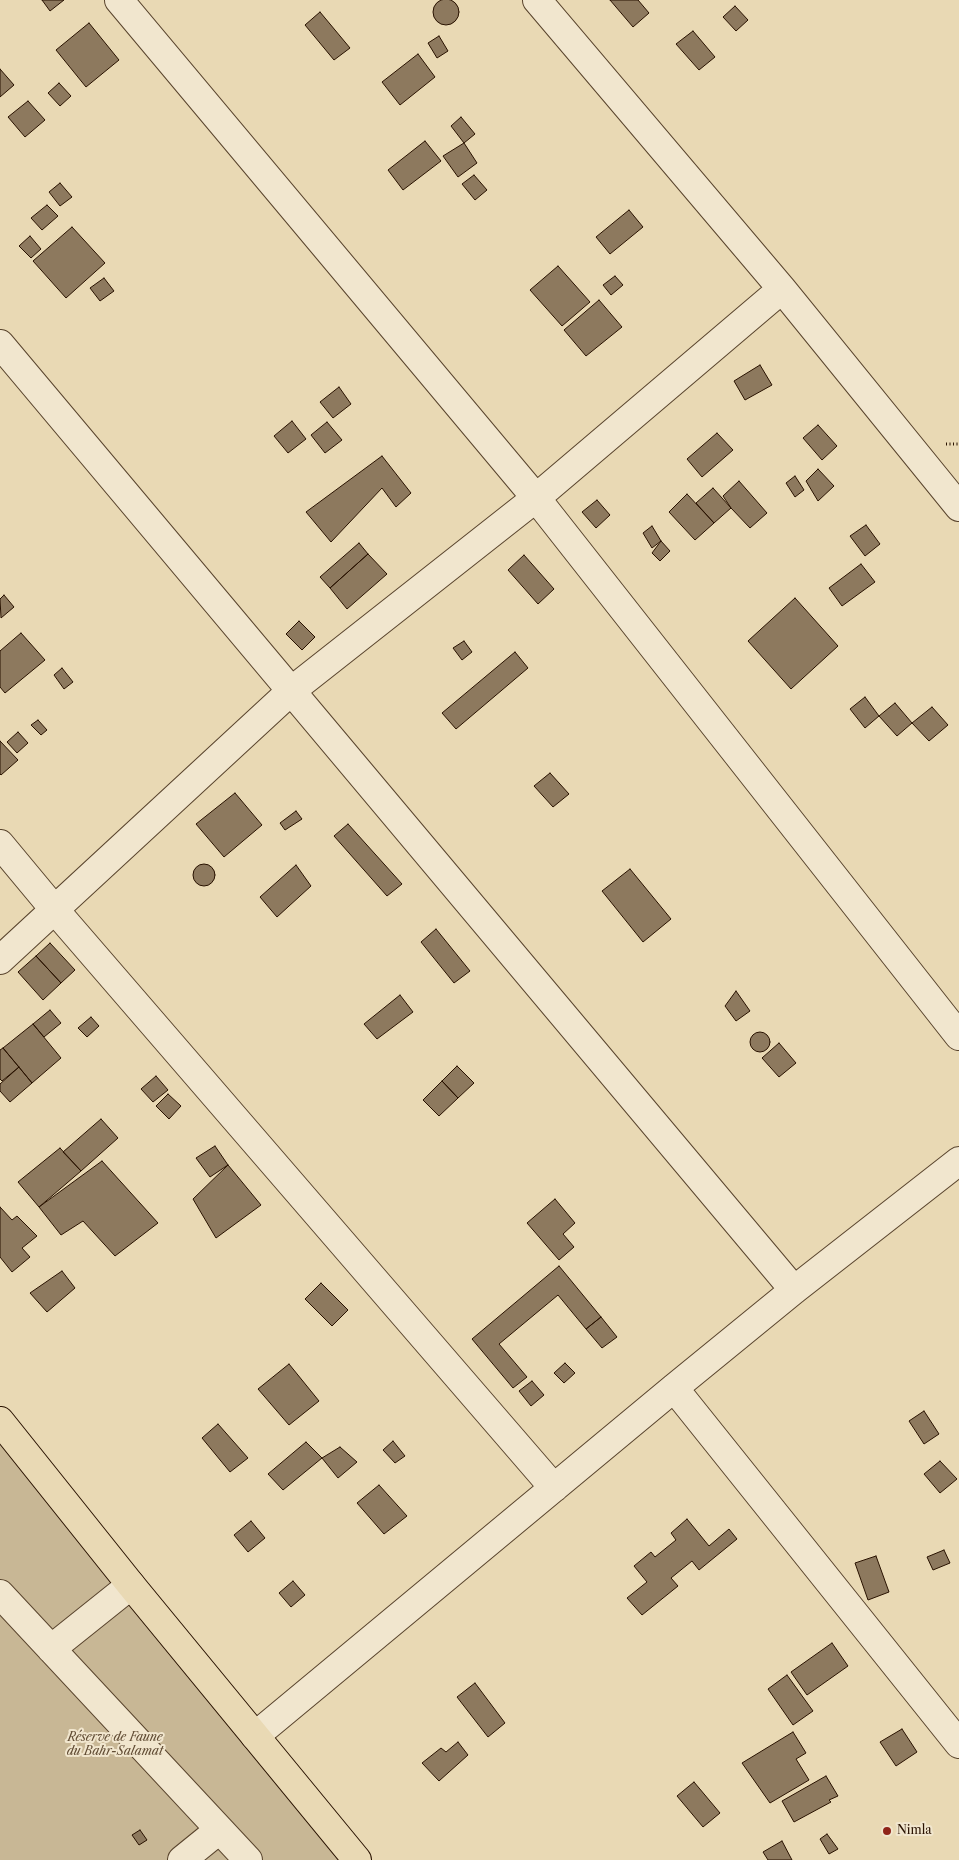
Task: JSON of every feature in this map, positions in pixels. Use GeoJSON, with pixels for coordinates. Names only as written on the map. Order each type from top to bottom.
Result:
{"type":"FeatureCollection","features":[{"type":"Feature","properties":{"kind":"main road"},"geometry":{"type":"LineString","coordinates":[[0,1421],[131,1585],[357,1860]]}},
{"type":"Feature","properties":{"kind":"street"},"geometry":{"type":"LineString","coordinates":[[120,0],[536,498],[959,1036]]}},
{"type":"Feature","properties":{"kind":"street"},"geometry":{"type":"LineString","coordinates":[[537,0],[782,289],[959,507]]}},
{"type":"Feature","properties":{"kind":"street"},"geometry":{"type":"LineString","coordinates":[[0,960],[291,691],[536,498],[782,289]]}},
{"type":"Feature","properties":{"kind":"street"},"geometry":{"type":"LineString","coordinates":[[0,344],[794,1290]]}},
{"type":"Feature","properties":{"kind":"street"},"geometry":{"type":"LineString","coordinates":[[0,844],[554,1488]]}},
{"type":"Feature","properties":{"kind":"street"},"geometry":{"type":"LineString","coordinates":[[255,1736],[674,1388],[794,1290],[959,1161]]}},
{"type":"Feature","properties":{"kind":"street"},"geometry":{"type":"LineString","coordinates":[[674,1388],[959,1744]]}},
{"type":"Feature","properties":{"kind":"street"},"geometry":{"type":"LineString","coordinates":[[51,1649],[131,1585]]}},
{"type":"Feature","properties":{"kind":"street"},"geometry":{"type":"LineString","coordinates":[[0,1594],[248,1860]]}},
{"type":"Feature","properties":{"kind":"street"},"geometry":{"type":"LineString","coordinates":[[182,1860],[219,1830]]}},
{"type":"Feature","properties":{"kind":"green space","name":"Réserve de Faune du Bahr-Salamat"},"geometry":{"type":"Polygon","coordinates":[[[0,1420],[357,1860],[0,1860],[0,1420]]]}},
{"type":"Feature","properties":{"kind":"building"},"geometry":{"type":"Polygon","coordinates":[[[446,-1],[456,2],[459,12],[456,22],[446,25],[436,22],[433,12],[436,2],[446,-1]]]}},
{"type":"Feature","properties":{"kind":"building"},"geometry":{"type":"Polygon","coordinates":[[[42,0],[64,0],[50,11],[42,0]]]}},
{"type":"Feature","properties":{"kind":"building"},"geometry":{"type":"Polygon","coordinates":[[[610,0],[638,0],[649,13],[633,27],[610,0]]]}},
{"type":"Feature","properties":{"kind":"building"},"geometry":{"type":"Polygon","coordinates":[[[735,6],[748,20],[736,31],[723,17],[735,6]]]}},
{"type":"Feature","properties":{"kind":"building"},"geometry":{"type":"Polygon","coordinates":[[[320,12],[350,48],[334,60],[305,25],[320,12]]]}},
{"type":"Feature","properties":{"kind":"building"},"geometry":{"type":"Polygon","coordinates":[[[89,23],[119,60],[86,87],[56,50],[89,23]]]}},
{"type":"Feature","properties":{"kind":"building"},"geometry":{"type":"Polygon","coordinates":[[[693,31],[715,57],[699,70],[676,44],[693,31]]]}},
{"type":"Feature","properties":{"kind":"building"},"geometry":{"type":"Polygon","coordinates":[[[439,36],[448,51],[437,58],[428,43],[439,36]]]}},
{"type":"Feature","properties":{"kind":"building"},"geometry":{"type":"Polygon","coordinates":[[[418,54],[435,77],[400,105],[382,82],[418,54]]]}},
{"type":"Feature","properties":{"kind":"building"},"geometry":{"type":"Polygon","coordinates":[[[0,69],[14,85],[0,97],[0,69]]]}},
{"type":"Feature","properties":{"kind":"building"},"geometry":{"type":"Polygon","coordinates":[[[59,83],[71,96],[60,106],[48,93],[59,83]]]}},
{"type":"Feature","properties":{"kind":"building"},"geometry":{"type":"Polygon","coordinates":[[[28,101],[45,120],[25,137],[8,117],[28,101]]]}},
{"type":"Feature","properties":{"kind":"building"},"geometry":{"type":"Polygon","coordinates":[[[461,117],[475,134],[464,143],[451,126],[461,117]]]}},
{"type":"Feature","properties":{"kind":"building"},"geometry":{"type":"Polygon","coordinates":[[[425,141],[441,161],[403,190],[388,170],[425,141]]]}},
{"type":"Feature","properties":{"kind":"building"},"geometry":{"type":"Polygon","coordinates":[[[464,143],[477,163],[458,177],[443,156],[464,143]]]}},
{"type":"Feature","properties":{"kind":"building"},"geometry":{"type":"Polygon","coordinates":[[[474,175],[487,190],[475,200],[462,184],[474,175]]]}},
{"type":"Feature","properties":{"kind":"building"},"geometry":{"type":"Polygon","coordinates":[[[60,183],[72,197],[60,206],[49,192],[60,183]]]}},
{"type":"Feature","properties":{"kind":"building"},"geometry":{"type":"Polygon","coordinates":[[[47,205],[58,216],[42,230],[31,218],[47,205]]]}},
{"type":"Feature","properties":{"kind":"building"},"geometry":{"type":"Polygon","coordinates":[[[629,210],[643,227],[610,254],[596,237],[629,210]]]}},
{"type":"Feature","properties":{"kind":"building"},"geometry":{"type":"Polygon","coordinates":[[[72,227],[105,263],[66,298],[33,261],[72,227]]]}},
{"type":"Feature","properties":{"kind":"building"},"geometry":{"type":"Polygon","coordinates":[[[30,236],[41,249],[31,258],[19,246],[30,236]]]}},
{"type":"Feature","properties":{"kind":"building"},"geometry":{"type":"Polygon","coordinates":[[[558,266],[590,302],[562,326],[530,290],[558,266]]]}},
{"type":"Feature","properties":{"kind":"building"},"geometry":{"type":"Polygon","coordinates":[[[615,276],[623,285],[611,295],[603,285],[615,276]]]}},
{"type":"Feature","properties":{"kind":"building"},"geometry":{"type":"Polygon","coordinates":[[[104,278],[114,291],[100,301],[90,288],[104,278]]]}},
{"type":"Feature","properties":{"kind":"building"},"geometry":{"type":"Polygon","coordinates":[[[599,300],[622,327],[586,356],[564,330],[599,300]]]}},
{"type":"Feature","properties":{"kind":"building"},"geometry":{"type":"Polygon","coordinates":[[[760,365],[772,385],[745,400],[734,381],[760,365]]]}},
{"type":"Feature","properties":{"kind":"building"},"geometry":{"type":"Polygon","coordinates":[[[339,387],[351,404],[333,418],[320,402],[339,387]]]}},
{"type":"Feature","properties":{"kind":"building"},"geometry":{"type":"Polygon","coordinates":[[[292,421],[306,439],[288,453],[274,436],[292,421]]]}},
{"type":"Feature","properties":{"kind":"building"},"geometry":{"type":"Polygon","coordinates":[[[327,422],[342,440],[325,453],[311,435],[327,422]]]}},
{"type":"Feature","properties":{"kind":"building"},"geometry":{"type":"Polygon","coordinates":[[[818,425],[837,446],[822,460],[803,438],[818,425]]]}},
{"type":"Feature","properties":{"kind":"building"},"geometry":{"type":"Polygon","coordinates":[[[717,433],[733,450],[702,477],[687,459],[717,433]]]}},
{"type":"Feature","properties":{"kind":"building"},"geometry":{"type":"Polygon","coordinates":[[[382,456],[411,493],[396,507],[382,488],[331,542],[306,512],[382,456]]]}},
{"type":"Feature","properties":{"kind":"building"},"geometry":{"type":"Polygon","coordinates":[[[818,469],[834,486],[818,501],[806,481],[818,469]]]}},
{"type":"Feature","properties":{"kind":"building"},"geometry":{"type":"Polygon","coordinates":[[[795,476],[804,490],[795,497],[786,483],[795,476]]]}},
{"type":"Feature","properties":{"kind":"building"},"geometry":{"type":"Polygon","coordinates":[[[739,481],[767,513],[750,528],[731,508],[723,496],[739,481]]]}},
{"type":"Feature","properties":{"kind":"building"},"geometry":{"type":"Polygon","coordinates":[[[713,488],[731,508],[714,523],[696,503],[713,488]]]}},
{"type":"Feature","properties":{"kind":"building"},"geometry":{"type":"Polygon","coordinates":[[[687,494],[714,523],[695,540],[669,512],[687,494]]]}},
{"type":"Feature","properties":{"kind":"building"},"geometry":{"type":"Polygon","coordinates":[[[597,500],[610,515],[596,528],[582,512],[597,500]]]}},
{"type":"Feature","properties":{"kind":"building"},"geometry":{"type":"Polygon","coordinates":[[[866,525],[880,544],[865,556],[850,536],[866,525]]]}},
{"type":"Feature","properties":{"kind":"building"},"geometry":{"type":"Polygon","coordinates":[[[652,526],[661,541],[652,548],[643,533],[652,526]]]}},
{"type":"Feature","properties":{"kind":"building"},"geometry":{"type":"Polygon","coordinates":[[[661,541],[670,551],[660,561],[652,553],[661,541]]]}},
{"type":"Feature","properties":{"kind":"building"},"geometry":{"type":"Polygon","coordinates":[[[359,543],[368,554],[330,588],[320,577],[359,543]]]}},
{"type":"Feature","properties":{"kind":"building"},"geometry":{"type":"Polygon","coordinates":[[[368,554],[387,574],[347,609],[330,588],[368,554]]]}},
{"type":"Feature","properties":{"kind":"building"},"geometry":{"type":"Polygon","coordinates":[[[524,555],[554,589],[538,604],[508,570],[524,555]]]}},
{"type":"Feature","properties":{"kind":"building"},"geometry":{"type":"Polygon","coordinates":[[[861,564],[875,582],[842,606],[829,588],[861,564]]]}},
{"type":"Feature","properties":{"kind":"building"},"geometry":{"type":"Polygon","coordinates":[[[4,595],[14,607],[1,618],[0,599],[4,595]]]}},
{"type":"Feature","properties":{"kind":"building"},"geometry":{"type":"Polygon","coordinates":[[[795,598],[838,646],[791,689],[748,641],[795,598]]]}},
{"type":"Feature","properties":{"kind":"building"},"geometry":{"type":"Polygon","coordinates":[[[299,621],[315,637],[302,650],[286,634],[299,621]]]}},
{"type":"Feature","properties":{"kind":"building"},"geometry":{"type":"Polygon","coordinates":[[[21,633],[45,660],[5,693],[0,687],[0,651],[21,633]]]}},
{"type":"Feature","properties":{"kind":"building"},"geometry":{"type":"Polygon","coordinates":[[[464,641],[472,652],[462,660],[453,648],[464,641]]]}},
{"type":"Feature","properties":{"kind":"building"},"geometry":{"type":"Polygon","coordinates":[[[515,652],[528,668],[456,729],[442,713],[515,652]]]}},
{"type":"Feature","properties":{"kind":"building"},"geometry":{"type":"Polygon","coordinates":[[[62,668],[73,682],[64,689],[54,675],[62,668]]]}},
{"type":"Feature","properties":{"kind":"building"},"geometry":{"type":"Polygon","coordinates":[[[865,697],[879,716],[865,728],[850,709],[865,697]]]}},
{"type":"Feature","properties":{"kind":"building"},"geometry":{"type":"Polygon","coordinates":[[[895,703],[912,723],[897,736],[879,716],[895,703]]]}},
{"type":"Feature","properties":{"kind":"building"},"geometry":{"type":"Polygon","coordinates":[[[932,707],[948,725],[929,741],[912,723],[932,707]]]}},
{"type":"Feature","properties":{"kind":"building"},"geometry":{"type":"Polygon","coordinates":[[[38,720],[47,730],[41,735],[31,725],[38,720]]]}},
{"type":"Feature","properties":{"kind":"building"},"geometry":{"type":"Polygon","coordinates":[[[18,732],[28,743],[17,753],[7,742],[18,732]]]}},
{"type":"Feature","properties":{"kind":"building"},"geometry":{"type":"Polygon","coordinates":[[[0,741],[18,760],[1,775],[0,774],[0,741]]]}},
{"type":"Feature","properties":{"kind":"building"},"geometry":{"type":"Polygon","coordinates":[[[550,773],[569,794],[553,807],[534,786],[550,773]]]}},
{"type":"Feature","properties":{"kind":"building"},"geometry":{"type":"Polygon","coordinates":[[[235,793],[262,825],[224,857],[196,824],[235,793]]]}},
{"type":"Feature","properties":{"kind":"building"},"geometry":{"type":"Polygon","coordinates":[[[296,811],[302,819],[285,830],[280,823],[296,811]]]}},
{"type":"Feature","properties":{"kind":"building"},"geometry":{"type":"Polygon","coordinates":[[[348,824],[402,884],[387,896],[334,836],[348,824]]]}},
{"type":"Feature","properties":{"kind":"building"},"geometry":{"type":"Polygon","coordinates":[[[204,864],[212,867],[215,875],[212,883],[204,886],[196,883],[193,875],[196,867],[204,864]]]}},
{"type":"Feature","properties":{"kind":"building"},"geometry":{"type":"Polygon","coordinates":[[[296,865],[311,886],[277,917],[260,897],[296,865]]]}},
{"type":"Feature","properties":{"kind":"building"},"geometry":{"type":"Polygon","coordinates":[[[630,869],[671,919],[643,942],[602,891],[630,869]]]}},
{"type":"Feature","properties":{"kind":"building"},"geometry":{"type":"Polygon","coordinates":[[[436,929],[470,971],[454,983],[421,942],[436,929]]]}},
{"type":"Feature","properties":{"kind":"building"},"geometry":{"type":"Polygon","coordinates":[[[50,943],[75,970],[61,983],[36,956],[50,943]]]}},
{"type":"Feature","properties":{"kind":"building"},"geometry":{"type":"Polygon","coordinates":[[[36,956],[61,983],[43,1000],[18,972],[36,956]]]}},
{"type":"Feature","properties":{"kind":"building"},"geometry":{"type":"Polygon","coordinates":[[[736,991],[750,1011],[736,1021],[725,1006],[736,991]]]}},
{"type":"Feature","properties":{"kind":"building"},"geometry":{"type":"Polygon","coordinates":[[[400,995],[413,1012],[377,1039],[364,1024],[400,995]]]}},
{"type":"Feature","properties":{"kind":"building"},"geometry":{"type":"Polygon","coordinates":[[[50,1010],[61,1023],[44,1037],[33,1024],[50,1010]]]}},
{"type":"Feature","properties":{"kind":"building"},"geometry":{"type":"Polygon","coordinates":[[[91,1017],[99,1026],[87,1037],[78,1028],[91,1017]]]}},
{"type":"Feature","properties":{"kind":"building"},"geometry":{"type":"Polygon","coordinates":[[[33,1024],[61,1058],[32,1083],[3,1048],[33,1024]]]}},
{"type":"Feature","properties":{"kind":"building"},"geometry":{"type":"Polygon","coordinates":[[[756,1032],[764,1032],[770,1038],[770,1046],[764,1052],[756,1052],[750,1046],[750,1038],[756,1032]]]}},
{"type":"Feature","properties":{"kind":"building"},"geometry":{"type":"Polygon","coordinates":[[[779,1043],[796,1063],[779,1077],[762,1058],[779,1043]]]}},
{"type":"Feature","properties":{"kind":"building"},"geometry":{"type":"Polygon","coordinates":[[[3,1048],[19,1067],[2,1081],[0,1079],[0,1050],[3,1048]]]}},
{"type":"Feature","properties":{"kind":"building"},"geometry":{"type":"Polygon","coordinates":[[[457,1066],[474,1083],[458,1098],[442,1081],[457,1066]]]}},
{"type":"Feature","properties":{"kind":"building"},"geometry":{"type":"Polygon","coordinates":[[[19,1067],[32,1083],[10,1102],[0,1091],[0,1084],[19,1067]]]}},
{"type":"Feature","properties":{"kind":"building"},"geometry":{"type":"Polygon","coordinates":[[[156,1076],[168,1090],[153,1102],[141,1089],[156,1076]]]}},
{"type":"Feature","properties":{"kind":"building"},"geometry":{"type":"Polygon","coordinates":[[[442,1081],[458,1098],[439,1116],[423,1100],[442,1081]]]}},
{"type":"Feature","properties":{"kind":"building"},"geometry":{"type":"Polygon","coordinates":[[[168,1094],[181,1106],[169,1119],[156,1106],[168,1094]]]}},
{"type":"Feature","properties":{"kind":"building"},"geometry":{"type":"Polygon","coordinates":[[[101,1119],[118,1138],[81,1171],[63,1152],[101,1119]]]}},
{"type":"Feature","properties":{"kind":"building"},"geometry":{"type":"Polygon","coordinates":[[[215,1146],[228,1165],[210,1177],[196,1158],[215,1146]]]}},
{"type":"Feature","properties":{"kind":"building"},"geometry":{"type":"Polygon","coordinates":[[[60,1148],[81,1171],[39,1207],[18,1182],[60,1148]]]}},
{"type":"Feature","properties":{"kind":"building"},"geometry":{"type":"Polygon","coordinates":[[[102,1161],[158,1223],[115,1256],[83,1221],[61,1235],[39,1207],[102,1161]]]}},
{"type":"Feature","properties":{"kind":"building"},"geometry":{"type":"Polygon","coordinates":[[[228,1165],[261,1205],[216,1238],[193,1199],[228,1165]]]}},
{"type":"Feature","properties":{"kind":"building"},"geometry":{"type":"Polygon","coordinates":[[[555,1199],[575,1223],[563,1234],[574,1247],[559,1260],[527,1223],[555,1199]]]}},
{"type":"Feature","properties":{"kind":"building"},"geometry":{"type":"Polygon","coordinates":[[[0,1207],[12,1220],[17,1216],[37,1236],[22,1248],[30,1257],[12,1272],[0,1257],[0,1207]]]}},
{"type":"Feature","properties":{"kind":"building"},"geometry":{"type":"Polygon","coordinates":[[[559,1266],[601,1317],[586,1329],[558,1295],[499,1344],[527,1377],[513,1388],[472,1339],[559,1266]]]}},
{"type":"Feature","properties":{"kind":"building"},"geometry":{"type":"Polygon","coordinates":[[[62,1271],[75,1288],[47,1312],[30,1293],[62,1271]]]}},
{"type":"Feature","properties":{"kind":"building"},"geometry":{"type":"Polygon","coordinates":[[[321,1283],[348,1310],[332,1326],[305,1299],[321,1283]]]}},
{"type":"Feature","properties":{"kind":"building"},"geometry":{"type":"Polygon","coordinates":[[[601,1317],[617,1337],[602,1348],[586,1329],[601,1317]]]}},
{"type":"Feature","properties":{"kind":"building"},"geometry":{"type":"Polygon","coordinates":[[[565,1363],[575,1373],[564,1383],[554,1373],[565,1363]]]}},
{"type":"Feature","properties":{"kind":"building"},"geometry":{"type":"Polygon","coordinates":[[[289,1364],[319,1401],[289,1425],[258,1389],[289,1364]]]}},
{"type":"Feature","properties":{"kind":"building"},"geometry":{"type":"Polygon","coordinates":[[[532,1381],[544,1395],[531,1406],[519,1391],[532,1381]]]}},
{"type":"Feature","properties":{"kind":"building"},"geometry":{"type":"Polygon","coordinates":[[[924,1411],[939,1434],[924,1444],[909,1421],[924,1411]]]}},
{"type":"Feature","properties":{"kind":"building"},"geometry":{"type":"Polygon","coordinates":[[[218,1424],[248,1458],[230,1472],[202,1438],[218,1424]]]}},
{"type":"Feature","properties":{"kind":"building"},"geometry":{"type":"Polygon","coordinates":[[[393,1441],[405,1456],[395,1463],[383,1450],[393,1441]]]}},
{"type":"Feature","properties":{"kind":"building"},"geometry":{"type":"Polygon","coordinates":[[[306,1442],[322,1458],[283,1490],[268,1474],[306,1442]]]}},
{"type":"Feature","properties":{"kind":"building"},"geometry":{"type":"Polygon","coordinates":[[[340,1447],[357,1462],[338,1478],[322,1458],[340,1447]]]}},
{"type":"Feature","properties":{"kind":"building"},"geometry":{"type":"Polygon","coordinates":[[[940,1461],[957,1479],[940,1493],[924,1474],[940,1461]]]}},
{"type":"Feature","properties":{"kind":"building"},"geometry":{"type":"Polygon","coordinates":[[[379,1485],[407,1516],[384,1534],[357,1503],[379,1485]]]}},
{"type":"Feature","properties":{"kind":"building"},"geometry":{"type":"Polygon","coordinates":[[[687,1519],[709,1546],[729,1529],[737,1539],[699,1570],[692,1561],[671,1578],[678,1586],[642,1615],[627,1598],[647,1582],[634,1566],[651,1552],[655,1557],[676,1540],[671,1533],[687,1519]]]}},
{"type":"Feature","properties":{"kind":"building"},"geometry":{"type":"Polygon","coordinates":[[[251,1521],[265,1538],[248,1552],[234,1535],[251,1521]]]}},
{"type":"Feature","properties":{"kind":"building"},"geometry":{"type":"Polygon","coordinates":[[[944,1550],[950,1563],[933,1570],[927,1557],[944,1550]]]}},
{"type":"Feature","properties":{"kind":"building"},"geometry":{"type":"Polygon","coordinates":[[[876,1556],[889,1592],[868,1600],[855,1563],[876,1556]]]}},
{"type":"Feature","properties":{"kind":"building"},"geometry":{"type":"Polygon","coordinates":[[[293,1581],[305,1595],[291,1607],[279,1593],[293,1581]]]}},
{"type":"Feature","properties":{"kind":"building"},"geometry":{"type":"Polygon","coordinates":[[[832,1643],[848,1666],[807,1695],[791,1672],[832,1643]]]}},
{"type":"Feature","properties":{"kind":"building"},"geometry":{"type":"Polygon","coordinates":[[[787,1675],[813,1711],[793,1725],[768,1689],[787,1675]]]}},
{"type":"Feature","properties":{"kind":"building"},"geometry":{"type":"Polygon","coordinates":[[[475,1683],[505,1723],[488,1737],[457,1697],[475,1683]]]}},
{"type":"Feature","properties":{"kind":"building"},"geometry":{"type":"Polygon","coordinates":[[[902,1729],[917,1752],[896,1766],[880,1742],[902,1729]]]}},
{"type":"Feature","properties":{"kind":"building"},"geometry":{"type":"Polygon","coordinates":[[[793,1732],[806,1753],[796,1759],[809,1780],[770,1803],[742,1763],[793,1732]]]}},
{"type":"Feature","properties":{"kind":"building"},"geometry":{"type":"Polygon","coordinates":[[[458,1742],[468,1755],[439,1781],[422,1763],[441,1748],[446,1752],[458,1742]]]}},
{"type":"Feature","properties":{"kind":"building"},"geometry":{"type":"Polygon","coordinates":[[[826,1776],[838,1796],[829,1800],[831,1802],[794,1822],[782,1801],[826,1776]]]}},
{"type":"Feature","properties":{"kind":"building"},"geometry":{"type":"Polygon","coordinates":[[[694,1782],[720,1813],[703,1827],[677,1796],[694,1782]]]}},
{"type":"Feature","properties":{"kind":"building"},"geometry":{"type":"Polygon","coordinates":[[[140,1830],[147,1840],[139,1845],[132,1835],[140,1830]]]}},
{"type":"Feature","properties":{"kind":"building"},"geometry":{"type":"Polygon","coordinates":[[[827,1834],[838,1849],[829,1854],[820,1839],[827,1834]]]}},
{"type":"Feature","properties":{"kind":"building"},"geometry":{"type":"Polygon","coordinates":[[[782,1841],[792,1860],[768,1860],[763,1852],[782,1841]]]}},
{"type":"Feature","properties":{"kind":"place","name":"Nimla"},"geometry":{"type":"Point","coordinates":[887,1831]}}]}
